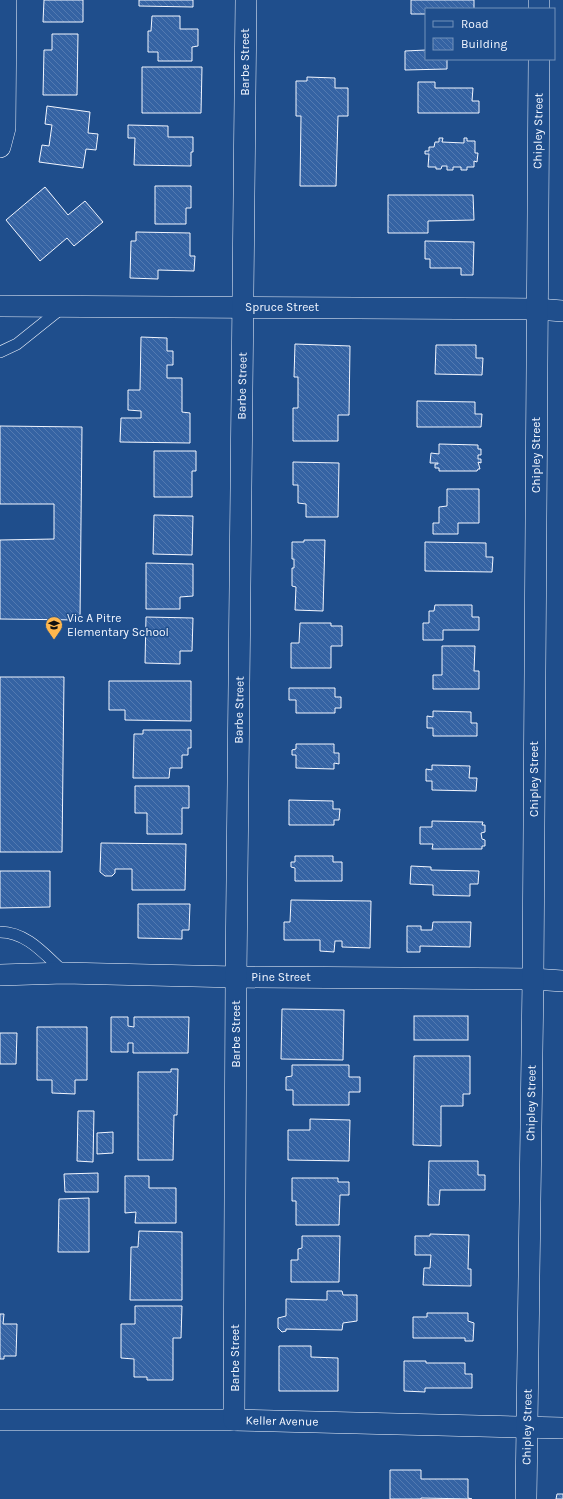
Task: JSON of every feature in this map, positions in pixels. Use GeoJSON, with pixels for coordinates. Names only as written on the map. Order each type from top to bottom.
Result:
{"type":"FeatureCollection","features":[{"type":"Feature","properties":{"kind":"street"},"geometry":{"type":"LineString","coordinates":[[0,147],[5,128],[6,0]]}},
{"type":"Feature","properties":{"kind":"street","name":"Barbe Street"},"geometry":{"type":"LineString","coordinates":[[234,1420],[236,977],[246,0]]}},
{"type":"Feature","properties":{"kind":"street","name":"Chipley Street"},"geometry":{"type":"LineString","coordinates":[[526,1499],[533,979],[539,60]]}},
{"type":"Feature","properties":{"kind":"street","name":"Spruce Street"},"geometry":{"type":"LineString","coordinates":[[0,306],[537,309],[563,311]]}},
{"type":"Feature","properties":{"kind":"street","name":"Pine Street"},"geometry":{"type":"LineString","coordinates":[[0,975],[64,973],[236,977],[533,979],[563,981]]}},
{"type":"Feature","properties":{"kind":"street","name":"Keller Avenue"},"geometry":{"type":"LineString","coordinates":[[0,1420],[234,1420],[563,1428]]}},
{"type":"Feature","properties":{"kind":"lane"},"geometry":{"type":"LineString","coordinates":[[0,352],[17,344],[64,306]]}},
{"type":"Feature","properties":{"kind":"lane"},"geometry":{"type":"LineString","coordinates":[[0,932],[11,932],[30,941],[64,973]]}},
{"type":"Feature","properties":{"kind":"building"},"geometry":{"type":"Polygon","coordinates":[[[44,0],[83,0],[83,22],[43,22],[44,0]]]}},
{"type":"Feature","properties":{"kind":"building"},"geometry":{"type":"Polygon","coordinates":[[[139,0],[193,0],[193,7],[139,6],[139,0]]]}},
{"type":"Feature","properties":{"kind":"building"},"geometry":{"type":"Polygon","coordinates":[[[411,0],[474,0],[474,8],[425,8],[425,14],[411,14],[411,0]]]}},
{"type":"Feature","properties":{"kind":"building"},"geometry":{"type":"Polygon","coordinates":[[[152,16],[180,16],[180,29],[198,29],[198,46],[192,47],[192,61],[158,61],[158,52],[148,52],[148,31],[151,31],[152,16]]]}},
{"type":"Feature","properties":{"kind":"building"},"geometry":{"type":"Polygon","coordinates":[[[52,34],[78,34],[77,95],[43,95],[44,50],[52,50],[52,34]]]}},
{"type":"Feature","properties":{"kind":"building"},"geometry":{"type":"Polygon","coordinates":[[[425,50],[425,60],[447,60],[447,69],[405,70],[405,51],[425,50]]]}},
{"type":"Feature","properties":{"kind":"building"},"geometry":{"type":"Polygon","coordinates":[[[142,67],[202,67],[201,113],[142,113],[142,67]]]}},
{"type":"Feature","properties":{"kind":"building"},"geometry":{"type":"Polygon","coordinates":[[[307,77],[335,78],[335,88],[348,88],[348,116],[338,116],[336,186],[300,186],[301,116],[296,116],[296,81],[307,81],[307,77]]]}},
{"type":"Feature","properties":{"kind":"building"},"geometry":{"type":"Polygon","coordinates":[[[418,82],[435,82],[435,88],[473,88],[472,101],[479,101],[479,113],[418,113],[418,82]]]}},
{"type":"Feature","properties":{"kind":"building"},"geometry":{"type":"Polygon","coordinates":[[[47,106],[90,112],[88,133],[98,134],[96,150],[86,149],[83,168],[39,162],[42,145],[49,146],[52,125],[45,124],[47,106]]]}},
{"type":"Feature","properties":{"kind":"building"},"geometry":{"type":"Polygon","coordinates":[[[128,125],[168,126],[168,137],[193,137],[191,166],[134,165],[135,138],[128,138],[128,125]]]}},
{"type":"Feature","properties":{"kind":"building"},"geometry":{"type":"Polygon","coordinates":[[[439,138],[443,138],[442,142],[464,143],[464,138],[467,138],[467,141],[475,141],[475,153],[478,153],[477,162],[474,161],[474,167],[467,167],[467,170],[461,170],[461,167],[453,167],[453,170],[447,170],[447,166],[442,166],[441,169],[436,169],[436,167],[428,167],[429,154],[425,154],[425,151],[429,151],[429,147],[434,147],[435,142],[439,142],[439,138]]]}},
{"type":"Feature","properties":{"kind":"building"},"geometry":{"type":"Polygon","coordinates":[[[155,186],[191,186],[191,208],[186,208],[186,224],[155,224],[155,186]]]}},
{"type":"Feature","properties":{"kind":"building"},"geometry":{"type":"Polygon","coordinates":[[[45,187],[68,215],[85,201],[103,222],[74,246],[67,238],[40,261],[6,220],[45,187]]]}},
{"type":"Feature","properties":{"kind":"building"},"geometry":{"type":"Polygon","coordinates":[[[388,195],[473,195],[474,220],[428,221],[428,233],[388,233],[388,195]]]}},
{"type":"Feature","properties":{"kind":"building"},"geometry":{"type":"Polygon","coordinates":[[[136,232],[190,233],[190,256],[195,256],[194,271],[158,270],[158,279],[130,278],[131,241],[136,241],[136,232]]]}},
{"type":"Feature","properties":{"kind":"building"},"geometry":{"type":"Polygon","coordinates":[[[425,241],[474,242],[473,275],[461,275],[461,268],[430,268],[430,259],[425,259],[425,241]]]}},
{"type":"Feature","properties":{"kind":"building"},"geometry":{"type":"Polygon","coordinates":[[[141,337],[167,338],[167,351],[173,351],[173,365],[167,365],[167,378],[182,378],[182,412],[190,413],[190,443],[120,442],[121,418],[141,418],[141,411],[128,410],[128,390],[140,390],[141,337]]]}},
{"type":"Feature","properties":{"kind":"building"},"geometry":{"type":"Polygon","coordinates":[[[295,344],[350,346],[349,415],[338,415],[338,441],[293,441],[293,408],[298,408],[298,377],[294,377],[295,344]]]}},
{"type":"Feature","properties":{"kind":"building"},"geometry":{"type":"Polygon","coordinates":[[[436,345],[476,345],[476,358],[483,358],[482,375],[435,374],[436,345]]]}},
{"type":"Feature","properties":{"kind":"building"},"geometry":{"type":"Polygon","coordinates":[[[417,401],[475,402],[475,414],[482,414],[481,427],[417,427],[417,401]]]}},
{"type":"Feature","properties":{"kind":"building"},"geometry":{"type":"Polygon","coordinates":[[[0,426],[82,427],[80,620],[0,619],[0,540],[54,539],[54,504],[0,504],[0,426]]]}},
{"type":"Feature","properties":{"kind":"building"},"geometry":{"type":"Polygon","coordinates":[[[439,444],[478,445],[478,449],[481,449],[481,455],[478,455],[478,459],[481,459],[481,463],[478,462],[480,469],[477,471],[439,471],[439,468],[435,468],[435,464],[438,463],[430,463],[431,453],[439,454],[439,444]]]}},
{"type":"Feature","properties":{"kind":"building"},"geometry":{"type":"Polygon","coordinates":[[[154,451],[196,451],[196,471],[192,471],[192,497],[154,497],[154,451]]]}},
{"type":"Feature","properties":{"kind":"building"},"geometry":{"type":"Polygon","coordinates":[[[293,462],[339,463],[338,517],[306,517],[306,504],[298,503],[298,485],[293,485],[293,462]]]}},
{"type":"Feature","properties":{"kind":"building"},"geometry":{"type":"Polygon","coordinates":[[[447,489],[479,489],[479,523],[458,523],[458,534],[433,534],[433,523],[439,523],[439,507],[447,506],[447,489]]]}},
{"type":"Feature","properties":{"kind":"building"},"geometry":{"type":"Polygon","coordinates":[[[154,515],[193,516],[192,555],[153,554],[154,515]]]}},
{"type":"Feature","properties":{"kind":"building"},"geometry":{"type":"Polygon","coordinates":[[[304,540],[325,540],[323,611],[295,610],[296,587],[292,586],[292,568],[294,568],[294,559],[292,559],[292,542],[304,542],[304,540]]]}},
{"type":"Feature","properties":{"kind":"building"},"geometry":{"type":"Polygon","coordinates":[[[425,542],[486,543],[486,557],[493,557],[492,572],[425,571],[425,542]]]}},
{"type":"Feature","properties":{"kind":"building"},"geometry":{"type":"Polygon","coordinates":[[[146,563],[193,564],[193,596],[180,597],[180,609],[146,609],[146,563]]]}},
{"type":"Feature","properties":{"kind":"building"},"geometry":{"type":"Polygon","coordinates":[[[435,605],[472,605],[472,617],[479,617],[479,630],[443,630],[443,640],[423,640],[423,623],[429,623],[429,611],[434,611],[435,605]]]}},
{"type":"Feature","properties":{"kind":"building"},"geometry":{"type":"Polygon","coordinates":[[[146,617],[193,618],[192,651],[180,651],[180,664],[145,663],[146,617]]]}},
{"type":"Feature","properties":{"kind":"building"},"geometry":{"type":"Polygon","coordinates":[[[300,623],[331,623],[331,626],[342,626],[342,646],[331,646],[331,668],[291,668],[291,643],[299,643],[300,623]]]}},
{"type":"Feature","properties":{"kind":"building"},"geometry":{"type":"Polygon","coordinates":[[[442,646],[475,646],[474,671],[479,671],[479,689],[433,689],[433,675],[442,675],[442,646]]]}},
{"type":"Feature","properties":{"kind":"building"},"geometry":{"type":"Polygon","coordinates":[[[0,677],[64,677],[62,852],[0,852],[0,677]]]}},
{"type":"Feature","properties":{"kind":"building"},"geometry":{"type":"Polygon","coordinates":[[[109,681],[191,681],[191,721],[125,720],[125,710],[109,710],[109,681]]]}},
{"type":"Feature","properties":{"kind":"building"},"geometry":{"type":"Polygon","coordinates":[[[289,688],[335,688],[335,697],[341,697],[341,708],[335,708],[335,713],[296,713],[296,700],[289,700],[289,688]]]}},
{"type":"Feature","properties":{"kind":"building"},"geometry":{"type":"Polygon","coordinates":[[[433,711],[471,712],[471,723],[477,723],[477,736],[433,736],[433,728],[427,728],[427,716],[433,717],[433,711]]]}},
{"type":"Feature","properties":{"kind":"building"},"geometry":{"type":"Polygon","coordinates":[[[143,730],[191,730],[191,748],[188,748],[188,755],[182,755],[182,768],[170,768],[169,778],[133,778],[134,734],[143,734],[143,730]]]}},
{"type":"Feature","properties":{"kind":"building"},"geometry":{"type":"Polygon","coordinates":[[[296,744],[334,744],[334,753],[339,753],[339,764],[334,763],[334,769],[296,768],[296,755],[292,755],[292,750],[296,749],[296,744]]]}},
{"type":"Feature","properties":{"kind":"building"},"geometry":{"type":"Polygon","coordinates":[[[432,765],[470,766],[469,778],[477,778],[476,791],[432,790],[432,781],[426,781],[426,769],[432,770],[432,765]]]}},
{"type":"Feature","properties":{"kind":"building"},"geometry":{"type":"Polygon","coordinates":[[[135,786],[189,786],[189,808],[182,808],[182,834],[147,834],[147,813],[135,813],[135,786]]]}},
{"type":"Feature","properties":{"kind":"building"},"geometry":{"type":"Polygon","coordinates":[[[289,800],[333,801],[333,809],[340,809],[339,820],[334,820],[334,825],[289,825],[289,800]]]}},
{"type":"Feature","properties":{"kind":"building"},"geometry":{"type":"Polygon","coordinates":[[[432,821],[483,822],[482,825],[485,825],[485,832],[481,833],[482,839],[485,840],[485,846],[482,846],[482,849],[432,849],[433,844],[420,844],[420,827],[432,827],[432,821]]]}},
{"type":"Feature","properties":{"kind":"building"},"geometry":{"type":"Polygon","coordinates":[[[101,843],[186,844],[185,890],[132,890],[132,869],[115,869],[115,873],[112,876],[105,876],[100,872],[101,843]]]}},
{"type":"Feature","properties":{"kind":"building"},"geometry":{"type":"Polygon","coordinates":[[[295,856],[333,856],[333,862],[342,862],[342,881],[295,881],[295,868],[291,867],[291,862],[295,862],[295,856]]]}},
{"type":"Feature","properties":{"kind":"building"},"geometry":{"type":"Polygon","coordinates":[[[411,866],[431,867],[431,870],[479,871],[478,884],[470,884],[470,896],[433,895],[433,885],[410,884],[411,866]]]}},
{"type":"Feature","properties":{"kind":"building"},"geometry":{"type":"Polygon","coordinates":[[[0,871],[50,871],[50,907],[0,908],[0,871]]]}},
{"type":"Feature","properties":{"kind":"building"},"geometry":{"type":"Polygon","coordinates":[[[291,900],[371,901],[370,948],[342,947],[342,941],[335,941],[334,952],[320,951],[320,940],[284,940],[284,922],[290,922],[291,900]]]}},
{"type":"Feature","properties":{"kind":"building"},"geometry":{"type":"Polygon","coordinates":[[[138,904],[190,904],[189,930],[182,930],[182,939],[138,938],[138,904]]]}},
{"type":"Feature","properties":{"kind":"building"},"geometry":{"type":"Polygon","coordinates":[[[433,922],[471,922],[470,947],[420,946],[420,952],[407,952],[407,926],[421,926],[421,930],[432,930],[433,922]]]}},
{"type":"Feature","properties":{"kind":"building"},"geometry":{"type":"Polygon","coordinates":[[[282,1009],[344,1010],[343,1060],[281,1059],[282,1009]]]}},
{"type":"Feature","properties":{"kind":"building"},"geometry":{"type":"Polygon","coordinates":[[[414,1016],[468,1016],[468,1040],[414,1040],[414,1016]]]}},
{"type":"Feature","properties":{"kind":"building"},"geometry":{"type":"Polygon","coordinates":[[[111,1017],[128,1017],[128,1026],[134,1027],[134,1017],[189,1017],[188,1053],[133,1053],[133,1043],[128,1043],[128,1052],[111,1052],[111,1017]]]}},
{"type":"Feature","properties":{"kind":"building"},"geometry":{"type":"Polygon","coordinates":[[[37,1027],[87,1027],[87,1080],[75,1080],[75,1094],[52,1093],[52,1080],[37,1080],[37,1027]]]}},
{"type":"Feature","properties":{"kind":"building"},"geometry":{"type":"Polygon","coordinates":[[[0,1033],[17,1033],[16,1064],[0,1064],[0,1033]]]}},
{"type":"Feature","properties":{"kind":"building"},"geometry":{"type":"Polygon","coordinates":[[[414,1056],[470,1056],[470,1094],[463,1094],[463,1106],[441,1106],[441,1146],[413,1145],[414,1056]]]}},
{"type":"Feature","properties":{"kind":"building"},"geometry":{"type":"Polygon","coordinates":[[[292,1065],[349,1065],[349,1077],[360,1077],[360,1092],[349,1092],[349,1105],[293,1105],[293,1090],[286,1090],[286,1077],[292,1076],[292,1065]]]}},
{"type":"Feature","properties":{"kind":"building"},"geometry":{"type":"Polygon","coordinates":[[[171,1069],[178,1069],[177,1115],[174,1115],[173,1160],[138,1160],[138,1072],[171,1072],[171,1069]]]}},
{"type":"Feature","properties":{"kind":"building"},"geometry":{"type":"Polygon","coordinates":[[[78,1111],[94,1111],[93,1162],[77,1161],[78,1111]]]}},
{"type":"Feature","properties":{"kind":"building"},"geometry":{"type":"Polygon","coordinates":[[[310,1119],[350,1120],[349,1161],[288,1160],[288,1130],[310,1130],[310,1119]]]}},
{"type":"Feature","properties":{"kind":"building"},"geometry":{"type":"Polygon","coordinates":[[[113,1132],[113,1153],[97,1154],[97,1133],[113,1132]]]}},
{"type":"Feature","properties":{"kind":"building"},"geometry":{"type":"Polygon","coordinates":[[[429,1161],[478,1161],[478,1175],[485,1175],[485,1190],[440,1190],[439,1205],[428,1205],[429,1161]]]}},
{"type":"Feature","properties":{"kind":"building"},"geometry":{"type":"Polygon","coordinates":[[[98,1173],[98,1192],[65,1192],[64,1174],[98,1173]]]}},
{"type":"Feature","properties":{"kind":"building"},"geometry":{"type":"Polygon","coordinates":[[[125,1176],[149,1176],[149,1188],[176,1188],[176,1223],[135,1223],[136,1212],[125,1213],[125,1176]]]}},
{"type":"Feature","properties":{"kind":"building"},"geometry":{"type":"Polygon","coordinates":[[[292,1178],[338,1178],[338,1182],[349,1182],[349,1195],[340,1195],[339,1225],[296,1225],[296,1201],[292,1201],[292,1178]]]}},
{"type":"Feature","properties":{"kind":"building"},"geometry":{"type":"Polygon","coordinates":[[[89,1198],[89,1252],[58,1252],[59,1199],[89,1198]]]}},
{"type":"Feature","properties":{"kind":"building"},"geometry":{"type":"Polygon","coordinates":[[[139,1231],[182,1232],[182,1300],[130,1300],[131,1247],[138,1247],[139,1231]]]}},
{"type":"Feature","properties":{"kind":"building"},"geometry":{"type":"Polygon","coordinates":[[[430,1234],[469,1235],[468,1269],[471,1269],[471,1286],[423,1285],[424,1268],[430,1268],[431,1255],[415,1255],[415,1236],[430,1236],[430,1234]]]}},
{"type":"Feature","properties":{"kind":"building"},"geometry":{"type":"Polygon","coordinates":[[[302,1236],[340,1236],[339,1282],[291,1282],[291,1260],[298,1260],[298,1249],[302,1248],[302,1236]]]}},
{"type":"Feature","properties":{"kind":"building"},"geometry":{"type":"Polygon","coordinates":[[[327,1291],[342,1291],[343,1295],[357,1295],[357,1321],[343,1323],[342,1330],[286,1329],[286,1331],[282,1332],[278,1328],[278,1318],[286,1316],[286,1299],[327,1300],[327,1291]]]}},
{"type":"Feature","properties":{"kind":"building"},"geometry":{"type":"Polygon","coordinates":[[[135,1306],[182,1306],[181,1338],[173,1338],[173,1380],[147,1380],[147,1377],[134,1377],[134,1359],[121,1358],[121,1324],[135,1324],[135,1306]]]}},
{"type":"Feature","properties":{"kind":"building"},"geometry":{"type":"Polygon","coordinates":[[[427,1313],[468,1313],[468,1321],[474,1323],[473,1341],[465,1341],[465,1338],[413,1338],[413,1317],[427,1317],[427,1313]]]}},
{"type":"Feature","properties":{"kind":"building"},"geometry":{"type":"Polygon","coordinates":[[[0,1314],[4,1314],[3,1324],[17,1324],[16,1356],[4,1356],[4,1359],[0,1359],[0,1314]]]}},
{"type":"Feature","properties":{"kind":"building"},"geometry":{"type":"Polygon","coordinates":[[[279,1346],[311,1346],[311,1357],[338,1358],[338,1391],[279,1391],[279,1346]]]}},
{"type":"Feature","properties":{"kind":"building"},"geometry":{"type":"Polygon","coordinates":[[[404,1361],[426,1361],[426,1363],[465,1363],[465,1374],[472,1374],[472,1388],[425,1388],[425,1392],[404,1391],[404,1361]]]}},
{"type":"Feature","properties":{"kind":"building"},"geometry":{"type":"Polygon","coordinates":[[[390,1470],[421,1470],[421,1479],[468,1479],[468,1498],[472,1499],[390,1499],[390,1470]]]}},
{"type":"Feature","properties":{"kind":"building"},"geometry":{"type":"Polygon","coordinates":[[[557,1494],[563,1494],[563,1499],[556,1499],[557,1494]]]}},
{"type":"Feature","properties":{"kind":"place","name":"Vic A Pitre Elementary School"},"geometry":{"type":"Point","coordinates":[54,640]}}]}
